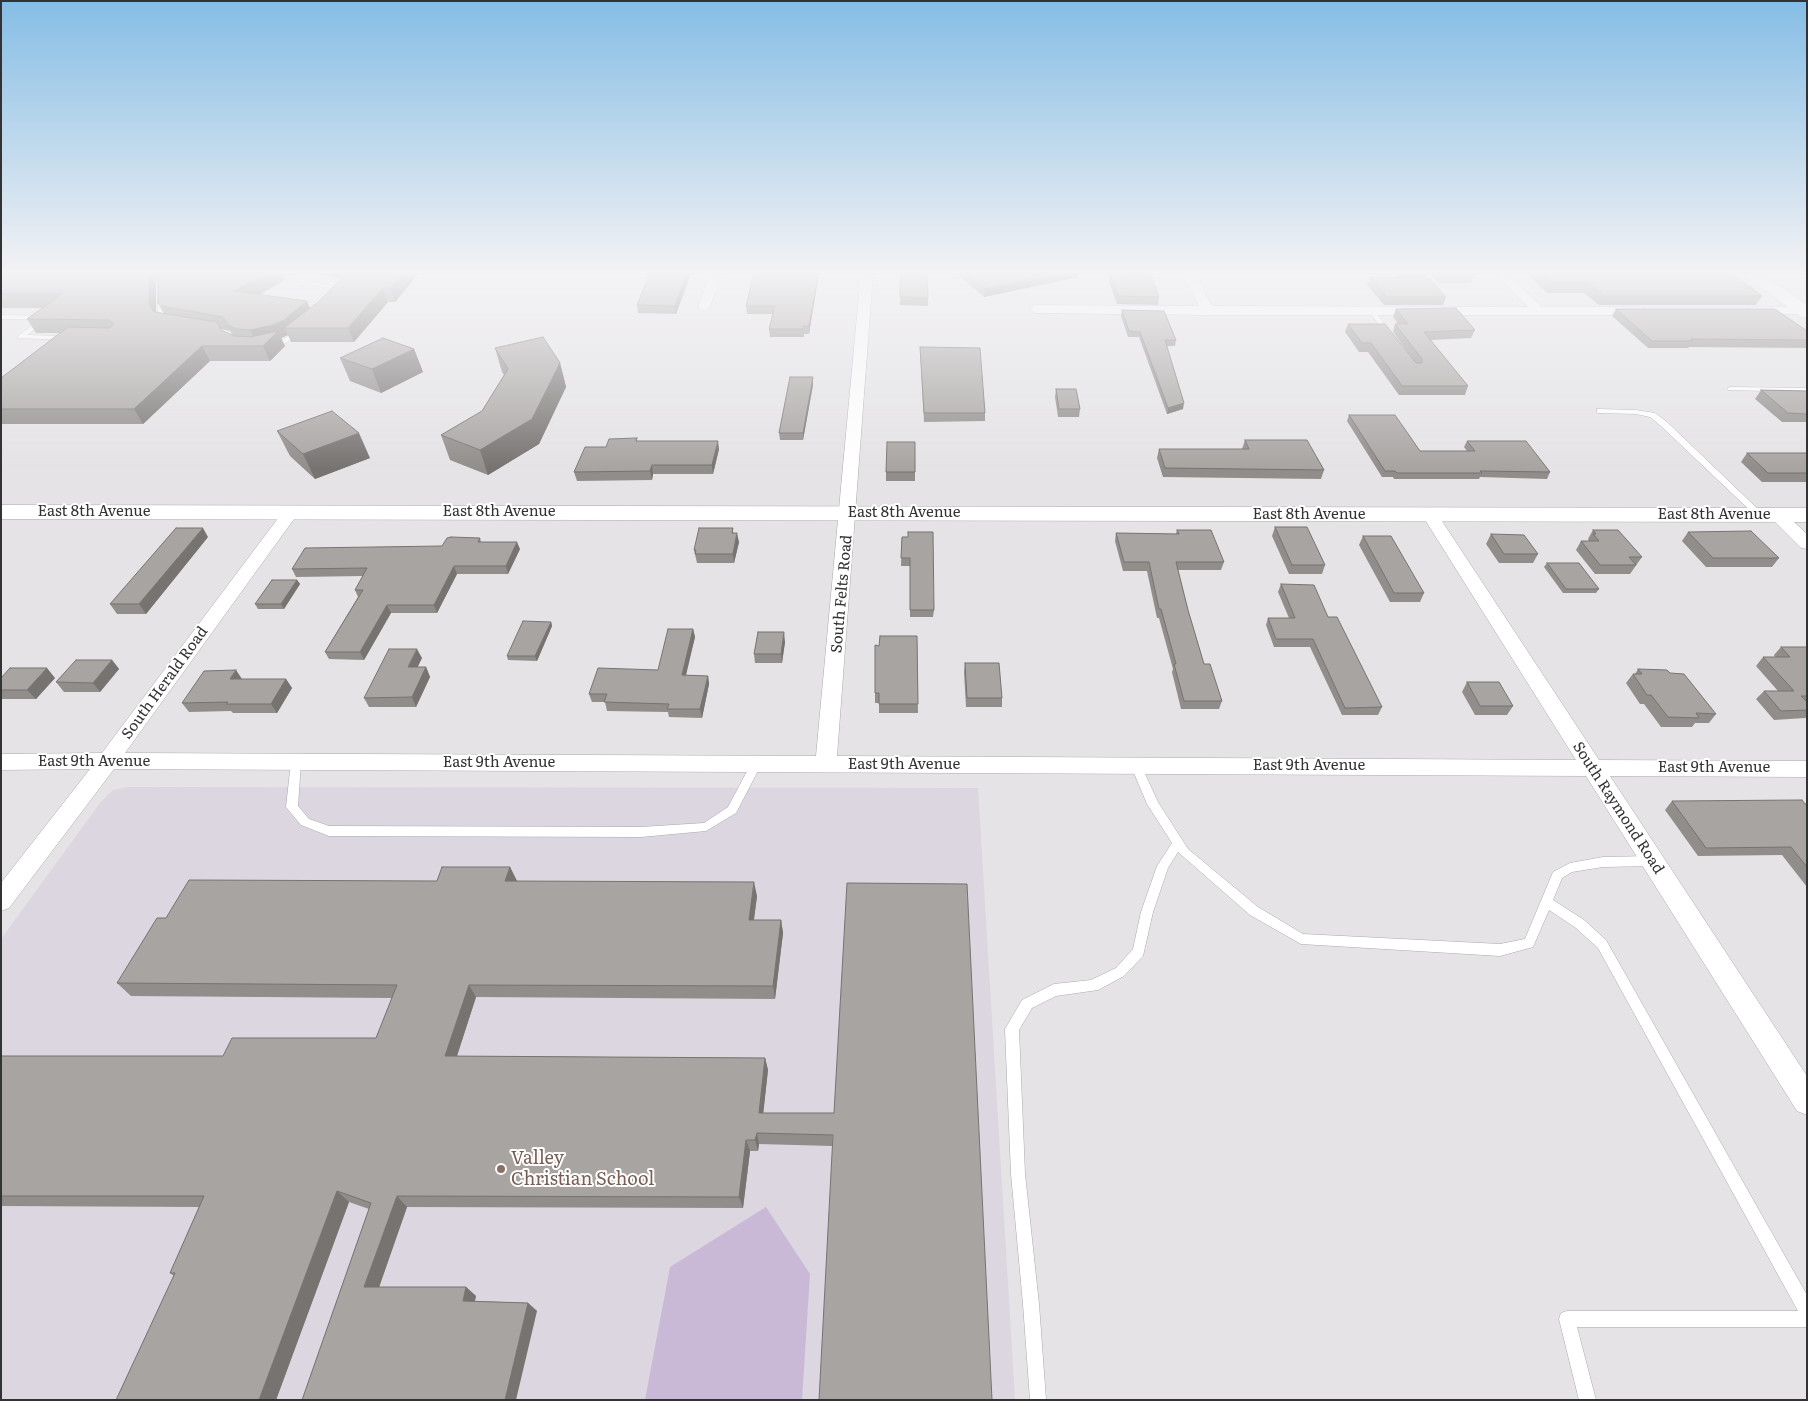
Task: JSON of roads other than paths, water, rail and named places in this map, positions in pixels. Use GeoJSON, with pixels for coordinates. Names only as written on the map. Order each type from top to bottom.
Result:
{"type":"FeatureCollection","features":[{"type":"Feature","properties":{"kind":"street","name":"South Felts Road"},"geometry":{"type":"LineString","coordinates":[[826,765],[849,513],[862,338]]}},
{"type":"Feature","properties":{"kind":"street","name":"East 8th Avenue"},"geometry":{"type":"LineString","coordinates":[[1,512],[1807,515]]}},
{"type":"Feature","properties":{"kind":"street","name":"South Herald Road"},"geometry":{"type":"LineString","coordinates":[[1,901],[108,761],[291,512]]}},
{"type":"Feature","properties":{"kind":"street","name":"South Raymond Road"},"geometry":{"type":"LineString","coordinates":[[1430,515],[1807,1101]]}},
{"type":"Feature","properties":{"kind":"street"},"geometry":{"type":"LineString","coordinates":[[1769,515],[1807,544]]}},
{"type":"Feature","properties":{"kind":"street","name":"East 9th Avenue"},"geometry":{"type":"LineString","coordinates":[[1,762],[1807,769]]}},
{"type":"Feature","properties":{"kind":"lane"},"geometry":{"type":"LineString","coordinates":[[265,346],[282,343],[290,338]]}},
{"type":"Feature","properties":{"kind":"lane"},"geometry":{"type":"LineString","coordinates":[[1730,389],[1807,390]]}},
{"type":"Feature","properties":{"kind":"lane"},"geometry":{"type":"LineString","coordinates":[[1600,412],[1636,412],[1652,416],[1664,424],[1769,515]]}},
{"type":"Feature","properties":{"kind":"lane"},"geometry":{"type":"LineString","coordinates":[[296,762],[292,807],[305,822],[329,831],[641,832],[706,827],[732,810],[756,765]]}},
{"type":"Feature","properties":{"kind":"lane"},"geometry":{"type":"LineString","coordinates":[[1136,766],[1153,804],[1184,852],[1254,911],[1301,939],[1500,950],[1528,944],[1557,875],[1570,868],[1603,862],[1652,861]]}},
{"type":"Feature","properties":{"kind":"lane"},"geometry":{"type":"LineString","coordinates":[[1038,1400],[1018,1174],[1012,1029],[1028,1004],[1054,990],[1093,986],[1120,972],[1139,952],[1147,912],[1163,866],[1178,843]]}},
{"type":"Feature","properties":{"kind":"lane"},"geometry":{"type":"LineString","coordinates":[[1546,902],[1580,924],[1602,944],[1807,1311]]}},
{"type":"Feature","properties":{"kind":"lane"},"geometry":{"type":"LineString","coordinates":[[1588,1400],[1566,1319],[1807,1319]]}},
{"type":"Feature","properties":{"kind":"place","name":"Valley Christian School"},"geometry":{"type":"Point","coordinates":[501,1169]}}]}
